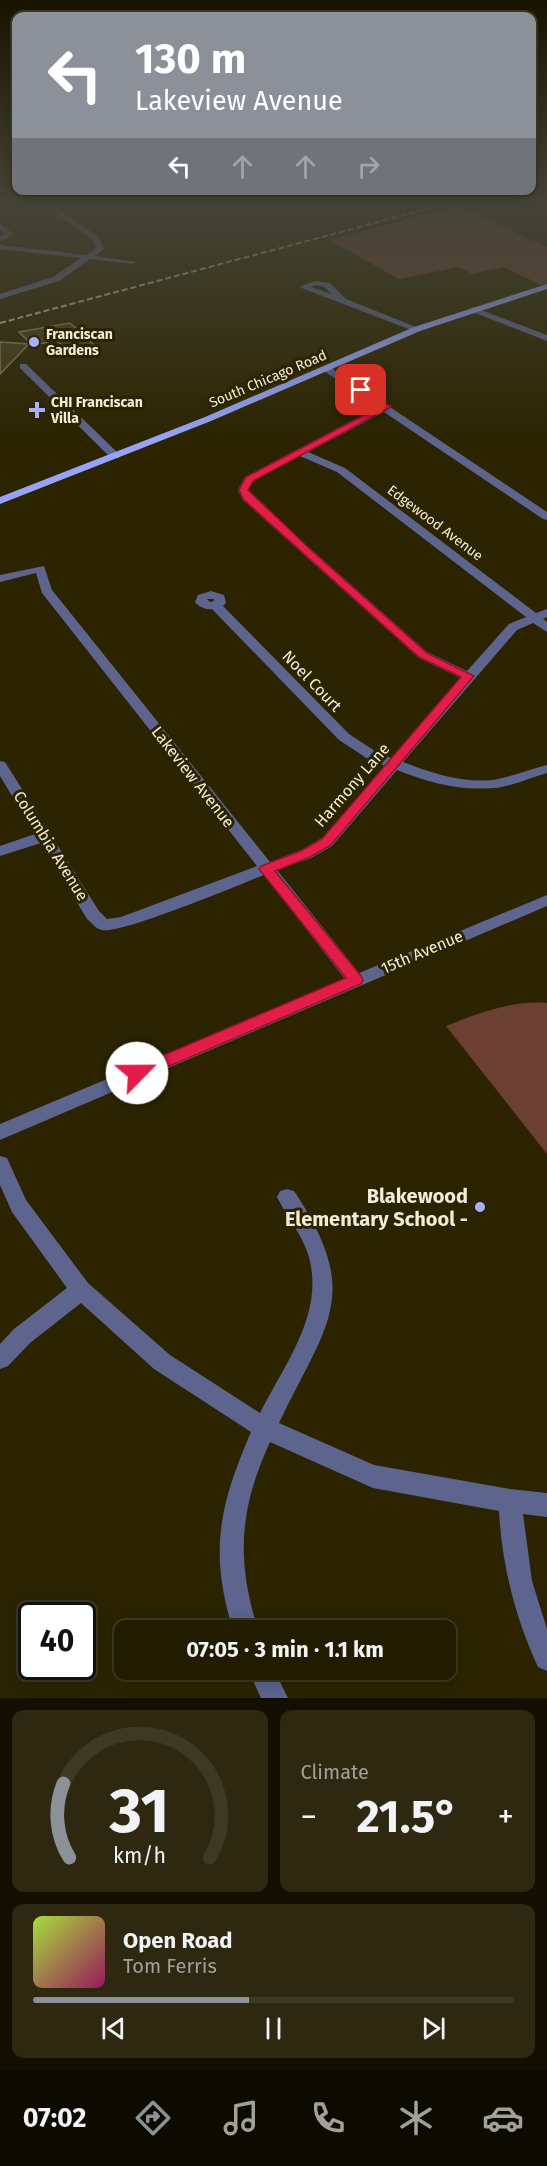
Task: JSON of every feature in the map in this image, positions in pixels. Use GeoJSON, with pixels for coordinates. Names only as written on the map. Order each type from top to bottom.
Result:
{"type":"FeatureCollection","features":[{"type":"Feature","properties":{"kind":"main road","name":"South Chicago Road"},"geometry":{"type":"LineString","coordinates":[[0,501],[327,369],[417,329],[547,286]]}},
{"type":"Feature","properties":{"kind":"street"},"geometry":{"type":"LineString","coordinates":[[0,297],[49,281]]}},
{"type":"Feature","properties":{"kind":"street"},"geometry":{"type":"LineString","coordinates":[[340,299],[417,329]]}},
{"type":"Feature","properties":{"kind":"street"},"geometry":{"type":"LineString","coordinates":[[472,309],[547,338]]}},
{"type":"Feature","properties":{"kind":"street"},"geometry":{"type":"LineString","coordinates":[[23,366],[115,456]]}},
{"type":"Feature","properties":{"kind":"street"},"geometry":{"type":"LineString","coordinates":[[327,369],[547,517]]}},
{"type":"Feature","properties":{"kind":"street"},"geometry":{"type":"LineString","coordinates":[[386,407],[249,479],[243,490],[248,498],[423,655],[468,676]]}},
{"type":"Feature","properties":{"kind":"street","name":"Edgewood Avenue"},"geometry":{"type":"LineString","coordinates":[[299,452],[341,470],[540,615],[547,628]]}},
{"type":"Feature","properties":{"kind":"street","name":"Lakeview Avenue"},"geometry":{"type":"LineString","coordinates":[[0,579],[40,568],[46,591],[356,980]]}},
{"type":"Feature","properties":{"kind":"street","name":"Noel Court"},"geometry":{"type":"LineString","coordinates":[[215,605],[344,736],[373,756],[428,777],[464,784],[494,784],[547,769]]}},
{"type":"Feature","properties":{"kind":"street","name":"Harmony Lane"},"geometry":{"type":"LineString","coordinates":[[104,926],[123,922],[306,854],[327,842],[395,765],[468,676],[513,627],[540,615]]}},
{"type":"Feature","properties":{"kind":"street","name":"Columbia Avenue"},"geometry":{"type":"LineString","coordinates":[[0,765],[93,915],[104,926]]}},
{"type":"Feature","properties":{"kind":"street"},"geometry":{"type":"LineString","coordinates":[[0,851],[45,836]]}},
{"type":"Feature","properties":{"kind":"street","name":"15th Avenue"},"geometry":{"type":"LineString","coordinates":[[0,1132],[547,900]]}},
{"type":"Feature","properties":{"kind":"street"},"geometry":{"type":"LineString","coordinates":[[0,1164],[20,1206],[81,1290],[162,1362],[264,1428],[373,1476],[510,1501],[547,1505]]}},
{"type":"Feature","properties":{"kind":"street"},"geometry":{"type":"LineString","coordinates":[[240,1620],[234,1602],[229,1552],[235,1499],[264,1428],[317,1321],[323,1294],[320,1260],[309,1229],[287,1197]]}},
{"type":"Feature","properties":{"kind":"street"},"geometry":{"type":"LineString","coordinates":[[0,1359],[22,1336],[81,1290]]}},
{"type":"Feature","properties":{"kind":"street"},"geometry":{"type":"LineString","coordinates":[[510,1501],[516,1569],[528,1611],[547,1658]]}},
{"type":"Feature","properties":{"kind":"street"},"geometry":{"type":"LineString","coordinates":[[266,1680],[275,1698]]}},
{"type":"Feature","properties":{"kind":"shaded area"},"geometry":{"type":"Polygon","coordinates":[[[533,281],[547,281],[547,284],[541,285],[533,281]]]}},
{"type":"Feature","properties":{"kind":"shaded area"},"geometry":{"type":"Polygon","coordinates":[[[547,1003],[547,1154],[446,1026],[483,1012],[508,1006],[547,1003]]]}},
{"type":"Feature","properties":{"kind":"building","name":"Franciscan Gardens"},"geometry":{"type":"Polygon","coordinates":[[[70,323],[95,346],[69,351],[57,341],[32,345],[19,332],[70,323]]]}},
{"type":"Feature","properties":{"kind":"building"},"geometry":{"type":"Polygon","coordinates":[[[0,342],[29,344],[0,374],[0,342]]]}},
{"type":"Feature","properties":{"kind":"railway"},"geometry":{"type":"LineString","coordinates":[[0,323],[156,281]]}},
{"type":"Feature","properties":{"kind":"place","name":"Franciscan Gardens"},"geometry":{"type":"Point","coordinates":[34,342]}},
{"type":"Feature","properties":{"kind":"place","name":"CHI Franciscan Villa"},"geometry":{"type":"Point","coordinates":[37,410]}},
{"type":"Feature","properties":{"kind":"place","name":"Blakewood Elementary School -"},"geometry":{"type":"Point","coordinates":[480,1207]}},
{"type":"Feature","properties":{"kind":"route"},"geometry":{"type":"LineString","coordinates":[[137,1073],[356,980],[266,869],[306,854],[327,842],[395,765],[468,676],[444,667],[423,655],[308,553],[248,498],[243,490],[249,479],[386,407],[361,390]]}}]}
